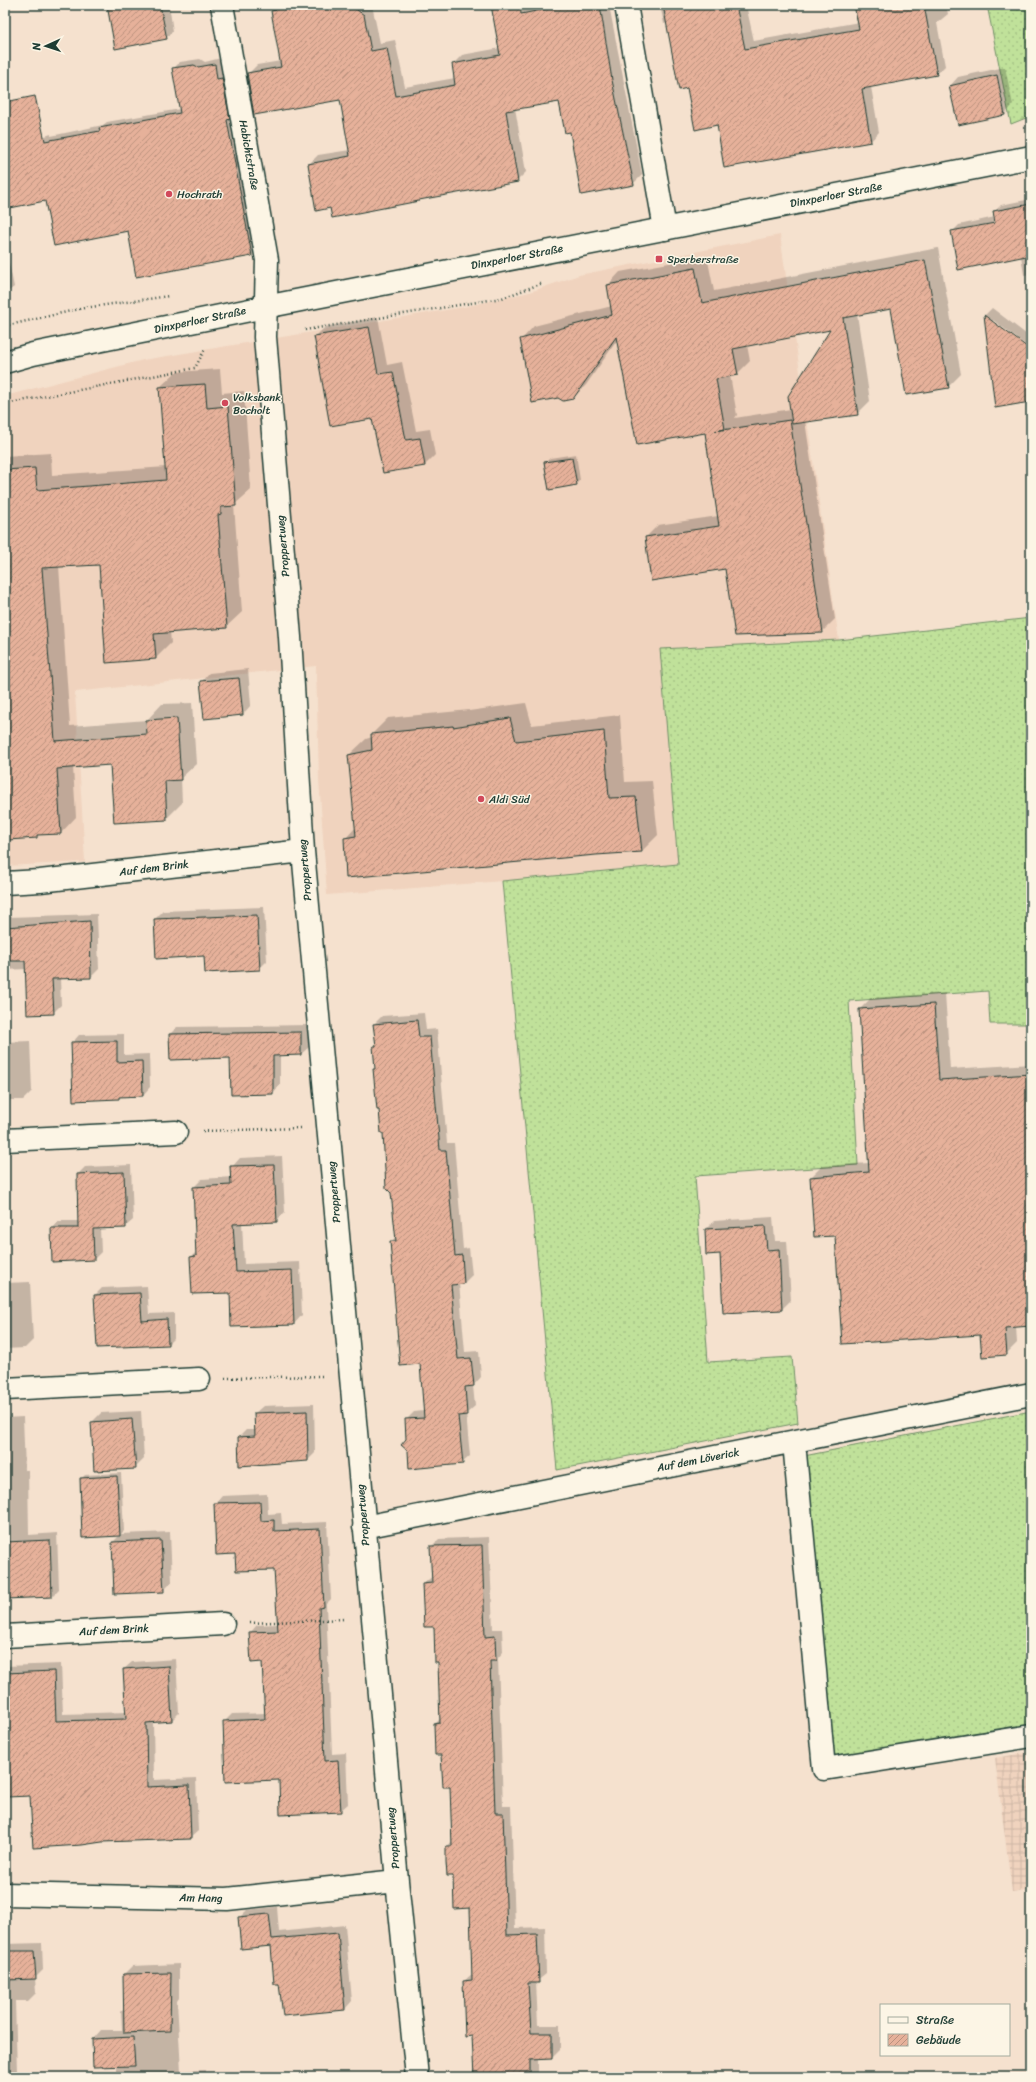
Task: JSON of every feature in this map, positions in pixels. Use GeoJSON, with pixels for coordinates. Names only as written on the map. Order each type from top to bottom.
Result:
{"type":"FeatureCollection","features":[{"type":"Feature","properties":{"kind":"street","name":"Habichtstraße"},"geometry":{"type":"LineString","coordinates":[[222,5],[267,260],[266,306]]}},
{"type":"Feature","properties":{"kind":"street"},"geometry":{"type":"LineString","coordinates":[[626,5],[665,229]]}},
{"type":"Feature","properties":{"kind":"street","name":"Dinxperloer Straße"},"geometry":{"type":"LineString","coordinates":[[5,362],[33,354],[266,306],[1031,157]]}},
{"type":"Feature","properties":{"kind":"street","name":"Proppertweg"},"geometry":{"type":"LineString","coordinates":[[266,306],[265,337],[290,637],[303,851],[364,1527],[417,2077]]}},
{"type":"Feature","properties":{"kind":"street","name":"Auf dem Brink"},"geometry":{"type":"LineString","coordinates":[[5,883],[40,881],[303,851]]}},
{"type":"Feature","properties":{"kind":"street"},"geometry":{"type":"LineString","coordinates":[[5,1140],[176,1132]]}},
{"type":"Feature","properties":{"kind":"street"},"geometry":{"type":"LineString","coordinates":[[5,1389],[199,1379]]}},
{"type":"Feature","properties":{"kind":"street","name":"Auf dem Löverick"},"geometry":{"type":"LineString","coordinates":[[364,1527],[1031,1394]]}},
{"type":"Feature","properties":{"kind":"street"},"geometry":{"type":"LineString","coordinates":[[794,1442],[824,1769],[1031,1736]]}},
{"type":"Feature","properties":{"kind":"street","name":"Auf dem Brink"},"geometry":{"type":"LineString","coordinates":[[5,1636],[223,1624]]}},
{"type":"Feature","properties":{"kind":"street","name":"Am Hang"},"geometry":{"type":"LineString","coordinates":[[5,1894],[227,1899],[397,1881]]}},
{"type":"Feature","properties":{"kind":"path"},"geometry":{"type":"LineString","coordinates":[[176,1132],[328,1127]]}},
{"type":"Feature","properties":{"kind":"path"},"geometry":{"type":"LineString","coordinates":[[199,1379],[351,1376]]}},
{"type":"Feature","properties":{"kind":"path"},"geometry":{"type":"LineString","coordinates":[[223,1624],[373,1618]]}},
{"type":"Feature","properties":{"kind":"shaded area"},"geometry":{"type":"Polygon","coordinates":[[[780,235],[839,640],[660,650],[679,864],[502,881],[327,895],[319,779],[316,666],[75,692],[85,862],[5,866],[5,396],[143,360],[464,307],[530,292],[579,275],[780,235]]]}},
{"type":"Feature","properties":{"kind":"shaded area"},"geometry":{"type":"Polygon","coordinates":[[[1031,1752],[1031,1889],[1012,1892],[995,1758],[1031,1752]]]}},
{"type":"Feature","properties":{"kind":"green space"},"geometry":{"type":"Polygon","coordinates":[[[987,5],[1031,5],[1031,116],[1011,124],[987,5]]]}},
{"type":"Feature","properties":{"kind":"green space"},"geometry":{"type":"Polygon","coordinates":[[[1031,618],[1031,1024],[990,1024],[988,991],[849,1001],[858,1165],[695,1176],[708,1362],[792,1357],[798,1423],[557,1470],[502,881],[678,864],[660,649],[839,640],[1031,618]]]}},
{"type":"Feature","properties":{"kind":"green space"},"geometry":{"type":"Polygon","coordinates":[[[1031,1411],[1031,1726],[832,1759],[804,1456],[1031,1411]]]}},
{"type":"Feature","properties":{"kind":"building"},"geometry":{"type":"Polygon","coordinates":[[[107,5],[160,5],[167,39],[115,49],[107,5]]]}},
{"type":"Feature","properties":{"kind":"building"},"geometry":{"type":"Polygon","coordinates":[[[276,5],[350,5],[364,15],[371,51],[387,48],[396,96],[455,85],[452,64],[500,55],[491,5],[520,5],[521,14],[567,5],[600,5],[612,80],[634,185],[581,195],[570,132],[565,133],[559,102],[506,111],[518,182],[332,218],[330,208],[316,211],[308,164],[350,156],[340,100],[254,115],[247,73],[281,67],[271,11],[276,10],[276,5]]]}},
{"type":"Feature","properties":{"kind":"building"},"geometry":{"type":"Polygon","coordinates":[[[663,5],[736,5],[745,49],[859,29],[854,5],[924,5],[937,75],[862,89],[871,142],[724,168],[717,125],[695,130],[687,88],[679,90],[663,5]]]}},
{"type":"Feature","properties":{"kind":"building"},"geometry":{"type":"Polygon","coordinates":[[[215,64],[217,79],[222,78],[230,119],[227,120],[252,256],[136,277],[128,231],[54,246],[45,201],[5,209],[5,102],[35,96],[45,141],[100,131],[99,128],[180,113],[172,68],[194,65],[198,67],[215,64]]]}},
{"type":"Feature","properties":{"kind":"building"},"geometry":{"type":"Polygon","coordinates":[[[997,75],[1005,115],[958,125],[949,86],[997,75]]]}},
{"type":"Feature","properties":{"kind":"building"},"geometry":{"type":"Polygon","coordinates":[[[1031,204],[1031,255],[958,270],[951,231],[995,223],[993,211],[1031,204]]]}},
{"type":"Feature","properties":{"kind":"building"},"geometry":{"type":"Polygon","coordinates":[[[925,260],[949,388],[906,395],[891,309],[843,318],[858,415],[792,424],[788,396],[830,330],[733,349],[738,375],[716,379],[725,429],[715,431],[790,420],[823,633],[735,636],[725,569],[651,581],[645,537],[719,526],[705,433],[637,445],[616,337],[573,399],[563,401],[558,398],[532,403],[520,339],[612,315],[607,285],[695,268],[702,303],[925,260]]]}},
{"type":"Feature","properties":{"kind":"building"},"geometry":{"type":"Polygon","coordinates":[[[984,315],[1031,350],[1031,378],[1029,379],[1030,402],[995,408],[984,315]]]}},
{"type":"Feature","properties":{"kind":"building"},"geometry":{"type":"Polygon","coordinates":[[[369,327],[378,374],[393,372],[406,440],[420,438],[425,466],[383,473],[372,419],[330,426],[314,336],[369,327]]]}},
{"type":"Feature","properties":{"kind":"building"},"geometry":{"type":"Polygon","coordinates":[[[205,384],[207,408],[228,406],[236,506],[221,507],[221,514],[218,515],[227,628],[154,634],[156,659],[106,663],[99,565],[42,568],[55,741],[147,734],[146,720],[177,718],[181,780],[165,781],[167,820],[114,823],[110,765],[57,769],[61,834],[37,835],[37,838],[8,840],[8,837],[5,838],[5,470],[35,468],[37,490],[166,480],[159,387],[205,384]]]}},
{"type":"Feature","properties":{"kind":"building"},"geometry":{"type":"Polygon","coordinates":[[[572,458],[577,485],[549,490],[544,462],[572,458]]]}},
{"type":"Feature","properties":{"kind":"building"},"geometry":{"type":"Polygon","coordinates":[[[239,678],[243,715],[204,719],[200,681],[239,678]]]}},
{"type":"Feature","properties":{"kind":"building","name":"Aldi Süd"},"geometry":{"type":"Polygon","coordinates":[[[510,718],[516,741],[604,731],[609,798],[636,797],[642,852],[346,878],[344,838],[356,836],[348,755],[372,750],[371,734],[453,727],[510,718]]]}},
{"type":"Feature","properties":{"kind":"building"},"geometry":{"type":"Polygon","coordinates":[[[257,915],[260,970],[205,973],[204,956],[156,959],[154,919],[257,915]]]}},
{"type":"Feature","properties":{"kind":"building"},"geometry":{"type":"Polygon","coordinates":[[[90,921],[91,978],[52,979],[54,1014],[27,1015],[25,961],[5,961],[5,927],[90,921]]]}},
{"type":"Feature","properties":{"kind":"building"},"geometry":{"type":"Polygon","coordinates":[[[934,1004],[939,1080],[1031,1074],[1031,1326],[1005,1328],[1007,1355],[982,1357],[980,1335],[842,1344],[835,1236],[814,1237],[810,1177],[869,1172],[859,1009],[934,1004]]]}},
{"type":"Feature","properties":{"kind":"building"},"geometry":{"type":"Polygon","coordinates":[[[417,1020],[419,1037],[430,1037],[440,1150],[446,1150],[455,1256],[462,1255],[464,1284],[451,1285],[458,1359],[471,1358],[474,1386],[465,1387],[467,1415],[458,1416],[463,1464],[409,1469],[408,1451],[401,1445],[406,1439],[405,1419],[424,1418],[420,1364],[400,1366],[390,1241],[396,1241],[391,1193],[386,1188],[383,1133],[381,1133],[379,1110],[377,1110],[373,1069],[375,1069],[373,1046],[376,1046],[373,1024],[417,1020]]]}},
{"type":"Feature","properties":{"kind":"building"},"geometry":{"type":"Polygon","coordinates":[[[301,1032],[301,1055],[273,1056],[273,1094],[231,1095],[230,1058],[170,1060],[169,1034],[301,1032]]]}},
{"type":"Feature","properties":{"kind":"building"},"geometry":{"type":"Polygon","coordinates":[[[117,1041],[117,1062],[142,1061],[143,1096],[119,1097],[119,1099],[73,1101],[71,1042],[117,1041]]]}},
{"type":"Feature","properties":{"kind":"building"},"geometry":{"type":"Polygon","coordinates":[[[274,1165],[277,1222],[233,1224],[236,1272],[292,1270],[294,1325],[231,1327],[230,1293],[192,1294],[190,1257],[196,1256],[193,1187],[231,1185],[230,1166],[274,1165]]]}},
{"type":"Feature","properties":{"kind":"building"},"geometry":{"type":"Polygon","coordinates":[[[124,1172],[126,1228],[93,1229],[94,1260],[52,1262],[51,1228],[78,1228],[77,1174],[124,1172]]]}},
{"type":"Feature","properties":{"kind":"building"},"geometry":{"type":"Polygon","coordinates":[[[765,1226],[767,1250],[779,1249],[782,1310],[723,1313],[720,1254],[706,1255],[705,1229],[765,1226]]]}},
{"type":"Feature","properties":{"kind":"building"},"geometry":{"type":"Polygon","coordinates":[[[140,1293],[142,1321],[167,1319],[168,1345],[97,1348],[94,1295],[140,1293]]]}},
{"type":"Feature","properties":{"kind":"building"},"geometry":{"type":"Polygon","coordinates":[[[307,1411],[308,1461],[239,1466],[238,1437],[255,1436],[254,1413],[307,1411]]]}},
{"type":"Feature","properties":{"kind":"building"},"geometry":{"type":"Polygon","coordinates":[[[132,1419],[136,1469],[94,1471],[91,1422],[132,1419]]]}},
{"type":"Feature","properties":{"kind":"building"},"geometry":{"type":"Polygon","coordinates":[[[117,1476],[120,1536],[82,1538],[80,1478],[117,1476]]]}},
{"type":"Feature","properties":{"kind":"building"},"geometry":{"type":"Polygon","coordinates":[[[260,1502],[261,1521],[274,1520],[274,1531],[320,1529],[324,1607],[319,1608],[325,1761],[338,1760],[341,1812],[280,1815],[279,1780],[225,1782],[223,1721],[265,1719],[262,1662],[251,1663],[249,1632],[278,1631],[274,1570],[236,1571],[235,1554],[216,1555],[214,1503],[260,1502]]]}},
{"type":"Feature","properties":{"kind":"building"},"geometry":{"type":"Polygon","coordinates":[[[50,1540],[52,1597],[5,1599],[5,1542],[50,1540]]]}},
{"type":"Feature","properties":{"kind":"building"},"geometry":{"type":"Polygon","coordinates":[[[161,1540],[164,1592],[114,1594],[112,1542],[161,1540]]]}},
{"type":"Feature","properties":{"kind":"building"},"geometry":{"type":"Polygon","coordinates":[[[482,1545],[485,1637],[495,1636],[496,1661],[490,1661],[495,1813],[503,1813],[507,1935],[537,1934],[539,1983],[528,1983],[531,2033],[552,2033],[552,2059],[530,2060],[530,2077],[474,2077],[472,2036],[465,2037],[463,1981],[472,1980],[470,1908],[454,1909],[453,1876],[447,1876],[446,1862],[446,1846],[452,1846],[450,1787],[443,1787],[441,1755],[435,1755],[434,1724],[440,1723],[438,1663],[435,1663],[434,1627],[424,1627],[422,1584],[432,1583],[430,1546],[482,1545]]]}},
{"type":"Feature","properties":{"kind":"building"},"geometry":{"type":"Polygon","coordinates":[[[169,1666],[172,1721],[146,1723],[147,1787],[189,1785],[191,1839],[102,1842],[82,1845],[33,1848],[30,1796],[7,1797],[5,1673],[54,1671],[56,1721],[126,1719],[123,1669],[169,1666]]]}},
{"type":"Feature","properties":{"kind":"building"},"geometry":{"type":"Polygon","coordinates":[[[269,1914],[272,1939],[338,1933],[345,2010],[283,2016],[279,1984],[274,1984],[271,1946],[241,1949],[238,1917],[269,1914]]]}},
{"type":"Feature","properties":{"kind":"building"},"geometry":{"type":"Polygon","coordinates":[[[5,1951],[34,1951],[36,1979],[5,1980],[5,1951]]]}},
{"type":"Feature","properties":{"kind":"building"},"geometry":{"type":"Polygon","coordinates":[[[171,1973],[170,2031],[124,2033],[123,1974],[171,1973]]]}},
{"type":"Feature","properties":{"kind":"building"},"geometry":{"type":"Polygon","coordinates":[[[133,2037],[135,2066],[93,2067],[92,2039],[133,2037]]]}},
{"type":"Feature","properties":{"kind":"place","name":"Hochrath"},"geometry":{"type":"Point","coordinates":[169,194]}},
{"type":"Feature","properties":{"kind":"place","name":"Sperberstraße"},"geometry":{"type":"Point","coordinates":[659,259]}},
{"type":"Feature","properties":{"kind":"place","name":"Volksbank Bocholt"},"geometry":{"type":"Point","coordinates":[225,403]}},
{"type":"Feature","properties":{"kind":"place","name":"Aldi Süd"},"geometry":{"type":"Point","coordinates":[481,799]}}]}
